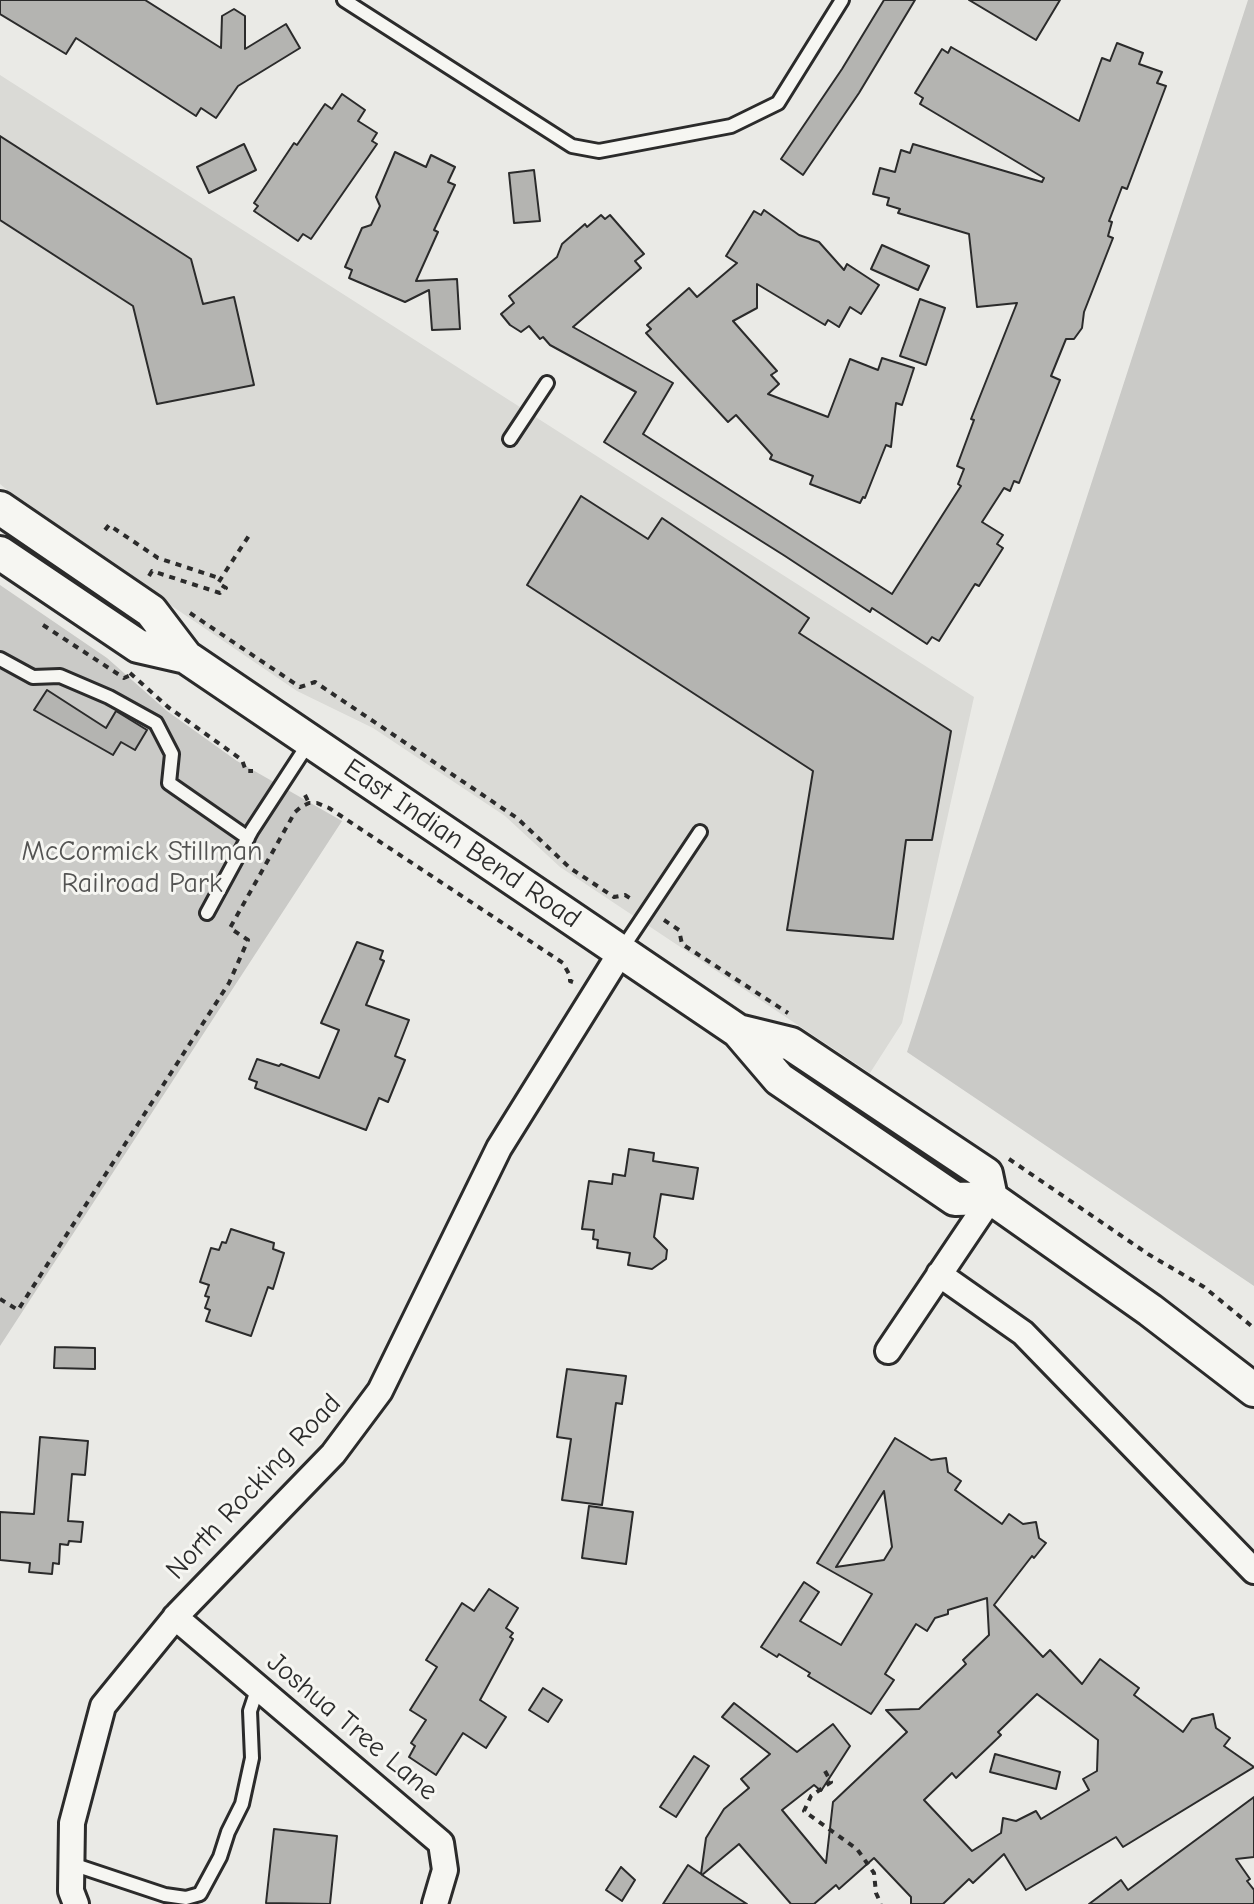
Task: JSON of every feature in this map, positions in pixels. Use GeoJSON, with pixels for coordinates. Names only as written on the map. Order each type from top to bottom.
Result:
{"type":"FeatureCollection","features":[{"type":"Feature","properties":{"kind":"main road","name":"East Indian Bend Road"},"geometry":{"type":"LineString","coordinates":[[0,508],[151,611],[186,657],[738,1031],[779,1079],[955,1199],[991,1198]]}},
{"type":"Feature","properties":{"kind":"main road","name":"East Indian Bend Road"},"geometry":{"type":"LineString","coordinates":[[0,553],[138,646],[186,657]]}},
{"type":"Feature","properties":{"kind":"main road"},"geometry":{"type":"LineString","coordinates":[[991,1198],[1150,1310],[1254,1390]]}},
{"type":"Feature","properties":{"kind":"street","name":"North Rocking Road"},"geometry":{"type":"LineString","coordinates":[[76,1904],[71,1891],[72,1823],[103,1706],[219,1568],[333,1454],[380,1391],[499,1148],[621,952]]}},
{"type":"Feature","properties":{"kind":"street"},"geometry":{"type":"LineString","coordinates":[[888,1351],[991,1198]]}},
{"type":"Feature","properties":{"kind":"street"},"geometry":{"type":"LineString","coordinates":[[939,1274],[1023,1333],[1254,1571]]}},
{"type":"Feature","properties":{"kind":"street","name":"Joshua Tree Lane"},"geometry":{"type":"LineString","coordinates":[[175,1617],[441,1843],[445,1870],[435,1904]]}},
{"type":"Feature","properties":{"kind":"lane"},"geometry":{"type":"LineString","coordinates":[[344,0],[572,146],[599,151],[731,126],[778,103],[842,0]]}},
{"type":"Feature","properties":{"kind":"lane"},"geometry":{"type":"LineString","coordinates":[[510,439],[547,383]]}},
{"type":"Feature","properties":{"kind":"lane"},"geometry":{"type":"LineString","coordinates":[[0,659],[33,677],[60,676],[109,697],[156,723],[172,754],[169,783],[248,838]]}},
{"type":"Feature","properties":{"kind":"lane"},"geometry":{"type":"LineString","coordinates":[[207,913],[248,838],[310,741]]}},
{"type":"Feature","properties":{"kind":"lane"},"geometry":{"type":"LineString","coordinates":[[621,952],[700,832]]}},
{"type":"Feature","properties":{"kind":"lane"},"geometry":{"type":"LineString","coordinates":[[72,1864],[165,1895],[194,1900],[211,1877],[242,1804],[252,1758],[250,1711],[258,1687]]}},
{"type":"Feature","properties":{"kind":"path"},"geometry":{"type":"LineString","coordinates":[[105,530],[109,525],[158,558],[222,579]]}},
{"type":"Feature","properties":{"kind":"path"},"geometry":{"type":"LineString","coordinates":[[145,582],[152,571],[220,593],[226,588],[218,583],[250,534]]}},
{"type":"Feature","properties":{"kind":"path"},"geometry":{"type":"LineString","coordinates":[[184,608],[300,687],[315,682],[517,818],[570,868],[614,897],[625,895],[648,908],[679,930],[682,944],[799,1021]]}},
{"type":"Feature","properties":{"kind":"path"},"geometry":{"type":"LineString","coordinates":[[43,625],[124,678],[131,675]]}},
{"type":"Feature","properties":{"kind":"path"},"geometry":{"type":"LineString","coordinates":[[305,795],[309,803]]}},
{"type":"Feature","properties":{"kind":"path"},"geometry":{"type":"LineString","coordinates":[[0,1299],[18,1310],[229,983],[248,940],[230,928],[295,812],[309,803],[329,808],[563,963],[570,981],[578,983]]}},
{"type":"Feature","properties":{"kind":"path"},"geometry":{"type":"LineString","coordinates":[[1003,1154],[1148,1254],[1204,1287],[1254,1328]]}},
{"type":"Feature","properties":{"kind":"path"},"geometry":{"type":"LineString","coordinates":[[825,1771],[831,1782],[811,1796],[804,1811],[857,1849],[874,1873],[876,1893],[881,1904]]}},
{"type":"Feature","properties":{"kind":"shaded area"},"geometry":{"type":"Polygon","coordinates":[[[0,75],[974,697],[902,1023],[870,1073],[560,867],[505,816],[373,728],[297,691],[32,511],[0,484],[0,75]]]}},
{"type":"Feature","properties":{"kind":"green space"},"geometry":{"type":"Polygon","coordinates":[[[1248,0],[1254,0],[1254,1286],[907,1052],[1248,0]]]}},
{"type":"Feature","properties":{"kind":"green space","name":"McCormick Stillman Railroad Park"},"geometry":{"type":"Polygon","coordinates":[[[0,585],[107,658],[167,711],[237,761],[342,821],[0,1346],[0,585]]]}},
{"type":"Feature","properties":{"kind":"building"},"geometry":{"type":"Polygon","coordinates":[[[0,0],[145,0],[221,48],[222,16],[234,9],[245,16],[245,49],[286,24],[300,48],[238,86],[216,118],[201,108],[196,116],[76,38],[66,54],[0,14],[0,0]]]}},
{"type":"Feature","properties":{"kind":"building"},"geometry":{"type":"Polygon","coordinates":[[[884,0],[915,0],[859,93],[803,175],[781,159],[884,0]]]}},
{"type":"Feature","properties":{"kind":"building"},"geometry":{"type":"Polygon","coordinates":[[[969,0],[1060,0],[1036,40],[969,0]]]}},
{"type":"Feature","properties":{"kind":"building"},"geometry":{"type":"Polygon","coordinates":[[[1117,43],[1143,53],[1139,64],[1162,72],[1157,83],[1166,86],[1127,189],[1122,187],[1109,221],[1112,222],[1108,236],[1113,238],[1084,312],[1082,328],[1074,339],[1066,339],[1051,376],[1060,380],[1019,483],[1014,481],[1010,491],[1004,488],[982,522],[1003,535],[997,544],[1003,548],[979,586],[975,584],[939,641],[932,637],[927,644],[872,608],[870,612],[604,442],[636,392],[550,345],[543,337],[540,339],[529,326],[521,332],[501,314],[514,303],[509,296],[557,257],[562,244],[585,224],[587,227],[601,215],[605,219],[610,215],[644,254],[635,261],[641,268],[573,327],[673,383],[643,434],[892,594],[961,486],[958,484],[964,469],[957,466],[974,420],[971,419],[1017,303],[977,307],[969,234],[898,213],[900,209],[887,205],[889,198],[873,194],[880,168],[895,172],[901,150],[910,153],[913,144],[1042,182],[1044,178],[920,104],[923,98],[915,93],[942,49],[948,53],[951,47],[1079,121],[1102,58],[1110,61],[1117,43]]]}},
{"type":"Feature","properties":{"kind":"building"},"geometry":{"type":"Polygon","coordinates":[[[342,94],[365,110],[358,121],[377,133],[372,141],[377,144],[311,239],[303,234],[298,241],[254,211],[258,206],[254,203],[294,143],[297,145],[325,104],[332,109],[342,94]]]}},
{"type":"Feature","properties":{"kind":"building"},"geometry":{"type":"Polygon","coordinates":[[[0,136],[191,259],[203,304],[234,297],[254,385],[157,404],[133,306],[0,220],[0,136]]]}},
{"type":"Feature","properties":{"kind":"building"},"geometry":{"type":"Polygon","coordinates":[[[244,144],[256,170],[209,193],[197,167],[244,144]]]}},
{"type":"Feature","properties":{"kind":"building"},"geometry":{"type":"Polygon","coordinates":[[[395,152],[426,167],[431,155],[455,167],[448,182],[455,185],[434,230],[438,232],[416,281],[457,279],[460,329],[432,330],[429,290],[405,302],[349,278],[352,270],[345,267],[362,228],[371,225],[380,206],[376,197],[395,152]]]}},
{"type":"Feature","properties":{"kind":"building"},"geometry":{"type":"Polygon","coordinates":[[[534,170],[540,221],[514,223],[509,173],[534,170]]]}},
{"type":"Feature","properties":{"kind":"building"},"geometry":{"type":"Polygon","coordinates":[[[764,210],[799,235],[819,242],[844,270],[847,264],[879,285],[861,314],[850,307],[839,327],[828,320],[825,325],[757,284],[757,308],[733,321],[777,371],[771,375],[779,384],[768,394],[828,417],[850,359],[878,370],[882,358],[914,368],[902,405],[896,403],[891,447],[886,445],[865,498],[860,503],[810,484],[813,476],[770,459],[772,455],[736,415],[728,422],[646,333],[651,329],[647,325],[689,288],[697,297],[737,263],[726,256],[754,211],[761,215],[764,210]]]}},
{"type":"Feature","properties":{"kind":"building"},"geometry":{"type":"Polygon","coordinates":[[[882,245],[929,266],[918,290],[871,269],[882,245]]]}},
{"type":"Feature","properties":{"kind":"building"},"geometry":{"type":"Polygon","coordinates":[[[920,299],[945,308],[926,365],[900,356],[920,299]]]}},
{"type":"Feature","properties":{"kind":"building"},"geometry":{"type":"Polygon","coordinates":[[[581,496],[648,539],[662,518],[809,618],[799,633],[951,731],[932,840],[906,840],[893,939],[787,930],[813,771],[527,585],[581,496]]]}},
{"type":"Feature","properties":{"kind":"building"},"geometry":{"type":"Polygon","coordinates":[[[47,690],[106,728],[116,711],[147,730],[135,750],[121,742],[113,755],[34,710],[47,690]]]}},
{"type":"Feature","properties":{"kind":"building"},"geometry":{"type":"Polygon","coordinates":[[[357,942],[383,951],[380,959],[384,961],[366,1005],[409,1020],[395,1056],[405,1060],[388,1102],[379,1098],[366,1130],[255,1088],[257,1082],[249,1079],[257,1059],[319,1078],[339,1030],[321,1023],[357,942]]]}},
{"type":"Feature","properties":{"kind":"building"},"geometry":{"type":"Polygon","coordinates":[[[629,1149],[654,1153],[653,1161],[698,1168],[693,1199],[661,1194],[654,1237],[667,1250],[666,1259],[652,1269],[628,1265],[630,1253],[597,1248],[598,1240],[593,1239],[594,1230],[582,1229],[589,1181],[612,1184],[613,1174],[625,1176],[629,1149]]]}},
{"type":"Feature","properties":{"kind":"building"},"geometry":{"type":"Polygon","coordinates":[[[231,1229],[274,1243],[273,1249],[284,1253],[273,1289],[268,1287],[251,1336],[206,1321],[210,1310],[205,1308],[209,1297],[205,1296],[209,1285],[200,1282],[211,1248],[219,1250],[222,1242],[226,1243],[231,1229]]]}},
{"type":"Feature","properties":{"kind":"building"},"geometry":{"type":"Polygon","coordinates":[[[55,1347],[95,1348],[95,1369],[54,1368],[55,1347]]]}},
{"type":"Feature","properties":{"kind":"building"},"geometry":{"type":"Polygon","coordinates":[[[567,1369],[626,1376],[622,1404],[616,1403],[602,1505],[562,1500],[571,1439],[557,1437],[567,1369]]]}},
{"type":"Feature","properties":{"kind":"building"},"geometry":{"type":"Polygon","coordinates":[[[40,1437],[88,1441],[85,1475],[72,1474],[68,1521],[83,1522],[81,1542],[60,1544],[59,1564],[53,1563],[52,1574],[29,1572],[30,1563],[0,1560],[0,1512],[34,1514],[40,1437]]]}},
{"type":"Feature","properties":{"kind":"building"},"geometry":{"type":"Polygon","coordinates":[[[895,1438],[931,1460],[946,1458],[948,1472],[961,1481],[955,1490],[1002,1524],[1009,1514],[1023,1524],[1036,1522],[1039,1538],[1046,1543],[994,1605],[1043,1657],[1050,1650],[1082,1684],[1100,1659],[1139,1688],[1134,1695],[1183,1732],[1192,1719],[1213,1714],[1216,1728],[1230,1738],[1224,1746],[1254,1767],[1123,1847],[1116,1837],[1026,1890],[1004,1854],[973,1883],[969,1879],[943,1904],[911,1904],[911,1897],[874,1858],[839,1889],[836,1885],[814,1904],[791,1904],[739,1844],[702,1875],[747,1904],[663,1904],[688,1865],[701,1874],[706,1838],[724,1809],[749,1788],[741,1779],[770,1754],[722,1717],[734,1703],[797,1752],[833,1724],[850,1746],[821,1791],[814,1785],[782,1810],[826,1863],[833,1802],[907,1732],[886,1710],[919,1709],[966,1664],[963,1660],[989,1635],[987,1598],[948,1610],[948,1614],[935,1618],[927,1631],[916,1624],[885,1674],[894,1680],[871,1714],[808,1676],[810,1673],[779,1654],[777,1657],[761,1647],[804,1582],[819,1592],[800,1621],[841,1645],[872,1594],[817,1563],[895,1438]],[[884,1491],[836,1567],[884,1560],[892,1547],[884,1491]],[[1037,1694],[998,1732],[1001,1735],[956,1778],[952,1773],[924,1800],[972,1851],[1001,1833],[1003,1818],[1016,1821],[1036,1811],[1041,1819],[1089,1790],[1083,1779],[1097,1771],[1098,1740],[1037,1694]]]}},
{"type":"Feature","properties":{"kind":"building"},"geometry":{"type":"Polygon","coordinates":[[[589,1506],[633,1512],[626,1564],[582,1558],[589,1506]]]}},
{"type":"Feature","properties":{"kind":"building"},"geometry":{"type":"Polygon","coordinates":[[[489,1589],[518,1608],[506,1628],[513,1633],[510,1637],[513,1639],[480,1700],[506,1717],[486,1748],[463,1733],[436,1775],[409,1757],[415,1746],[411,1743],[426,1720],[410,1710],[437,1667],[426,1660],[462,1603],[474,1611],[489,1589]]]}},
{"type":"Feature","properties":{"kind":"building"},"geometry":{"type":"Polygon","coordinates":[[[543,1688],[562,1700],[548,1722],[529,1710],[543,1688]]]}},
{"type":"Feature","properties":{"kind":"building"},"geometry":{"type":"Polygon","coordinates":[[[995,1754],[1060,1772],[1056,1789],[990,1772],[995,1754]]]}},
{"type":"Feature","properties":{"kind":"building"},"geometry":{"type":"Polygon","coordinates":[[[694,1756],[709,1766],[676,1817],[660,1807],[694,1756]]]}},
{"type":"Feature","properties":{"kind":"building"},"geometry":{"type":"Polygon","coordinates":[[[1254,1797],[1254,1857],[1236,1859],[1250,1879],[1247,1881],[1254,1890],[1254,1904],[1089,1904],[1121,1880],[1128,1890],[1254,1797]]]}},
{"type":"Feature","properties":{"kind":"building"},"geometry":{"type":"Polygon","coordinates":[[[274,1829],[337,1836],[330,1904],[266,1903],[274,1829]]]}},
{"type":"Feature","properties":{"kind":"building"},"geometry":{"type":"Polygon","coordinates":[[[621,1867],[635,1880],[622,1901],[606,1890],[621,1867]]]}}]}
